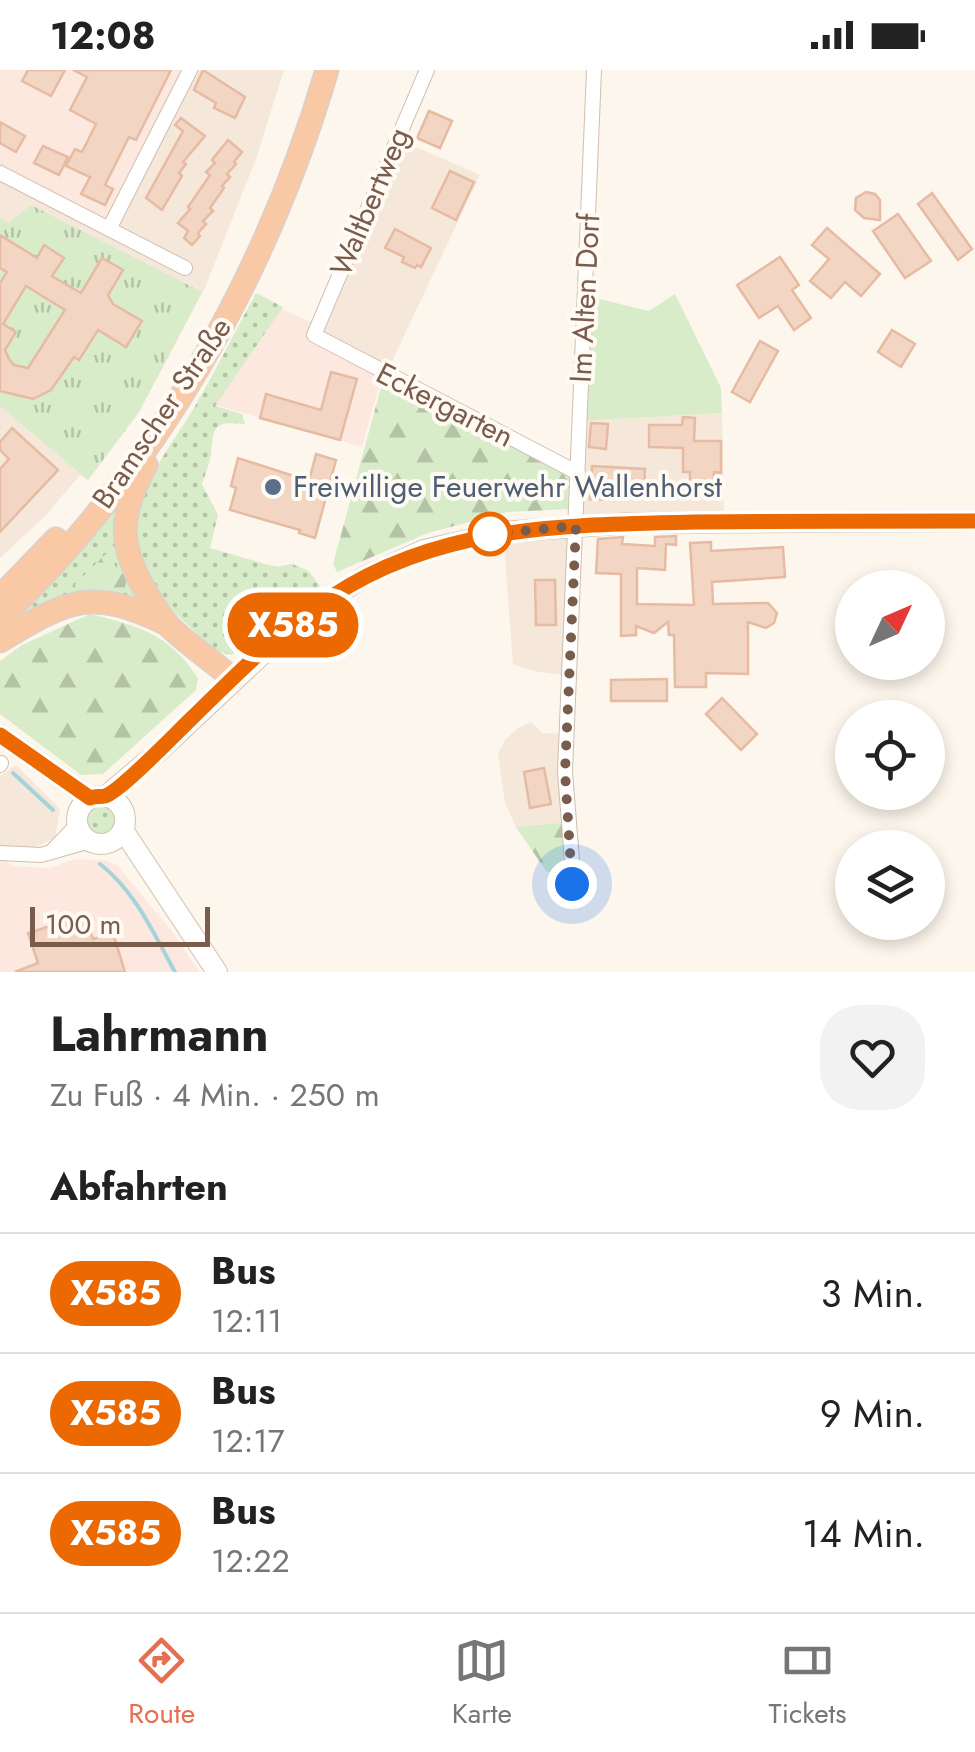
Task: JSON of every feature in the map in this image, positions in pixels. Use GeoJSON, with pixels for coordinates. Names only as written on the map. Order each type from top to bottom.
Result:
{"type":"FeatureCollection","features":[{"type":"Feature","properties":{"kind":"highway","name":"Bramscher Straße"},"geometry":{"type":"LineString","coordinates":[[0,597],[92,495],[182,368],[232,275],[269,194],[312,70]]}},
{"type":"Feature","properties":{"kind":"highway","name":"Bramscher Straße"},"geometry":{"type":"LineString","coordinates":[[0,619],[31,590],[105,503],[187,388],[264,244],[327,70]]}},
{"type":"Feature","properties":{"kind":"highway"},"geometry":{"type":"LineString","coordinates":[[187,388],[185,403],[136,483],[125,524],[126,550],[131,568],[166,624],[227,684]]}},
{"type":"Feature","properties":{"kind":"highway"},"geometry":{"type":"LineString","coordinates":[[0,641],[44,615],[81,601],[114,602],[166,624]]}},
{"type":"Feature","properties":{"kind":"main road"},"geometry":{"type":"LineString","coordinates":[[99,819],[157,753],[304,616],[333,595],[397,561],[453,542],[503,532],[576,526],[975,521]]}},
{"type":"Feature","properties":{"kind":"main road"},"geometry":{"type":"LineString","coordinates":[[0,735],[99,819],[162,890],[217,972]]}},
{"type":"Feature","properties":{"kind":"street"},"geometry":{"type":"LineString","coordinates":[[109,229],[190,70]]}},
{"type":"Feature","properties":{"kind":"street","name":"Waltbertweg"},"geometry":{"type":"LineString","coordinates":[[314,335],[426,70]]}},
{"type":"Feature","properties":{"kind":"street","name":"Im Alten Dorf"},"geometry":{"type":"LineString","coordinates":[[575,898],[565,772],[594,70]]}},
{"type":"Feature","properties":{"kind":"street"},"geometry":{"type":"LineString","coordinates":[[0,173],[185,268]]}},
{"type":"Feature","properties":{"kind":"street","name":"Eckergarten"},"geometry":{"type":"LineString","coordinates":[[314,335],[578,472]]}},
{"type":"Feature","properties":{"kind":"street"},"geometry":{"type":"LineString","coordinates":[[0,853],[42,856],[99,819]]}},
{"type":"Feature","properties":{"kind":"shaded area"},"geometry":{"type":"Polygon","coordinates":[[[0,70],[284,70],[256,159],[205,288],[139,412],[88,480],[80,475],[45,516],[0,558],[0,70]]]}},
{"type":"Feature","properties":{"kind":"shaded area"},"geometry":{"type":"Polygon","coordinates":[[[0,70],[183,70],[109,220],[0,162],[0,70]]]}},
{"type":"Feature","properties":{"kind":"shaded area"},"geometry":{"type":"Polygon","coordinates":[[[396,138],[480,175],[386,374],[314,335],[396,138]]]}},
{"type":"Feature","properties":{"kind":"shaded area"},"geometry":{"type":"Polygon","coordinates":[[[278,308],[312,322],[306,340],[381,379],[362,447],[212,404],[278,308]]]}},
{"type":"Feature","properties":{"kind":"shaded area"},"geometry":{"type":"Polygon","coordinates":[[[722,413],[724,511],[576,515],[579,421],[722,413]]]}},
{"type":"Feature","properties":{"kind":"shaded area"},"geometry":{"type":"Polygon","coordinates":[[[575,526],[570,676],[513,664],[503,532],[575,526]]]}},
{"type":"Feature","properties":{"kind":"shaded area"},"geometry":{"type":"Polygon","coordinates":[[[531,722],[542,733],[567,734],[569,822],[516,827],[505,803],[498,754],[505,740],[531,722]]]}},
{"type":"Feature","properties":{"kind":"shaded area"},"geometry":{"type":"Polygon","coordinates":[[[16,765],[60,809],[55,838],[35,847],[13,850],[0,846],[0,776],[16,765]]]}},
{"type":"Feature","properties":{"kind":"shaded area"},"geometry":{"type":"Polygon","coordinates":[[[0,855],[12,866],[50,868],[75,859],[104,860],[117,865],[174,934],[199,972],[0,972],[0,855]]]}},
{"type":"Feature","properties":{"kind":"green space"},"geometry":{"type":"Polygon","coordinates":[[[31,205],[202,292],[139,412],[88,480],[0,406],[0,218],[8,223],[31,205]]]}},
{"type":"Feature","properties":{"kind":"green space"},"geometry":{"type":"Polygon","coordinates":[[[256,293],[283,307],[215,406],[242,414],[245,424],[221,425],[213,437],[202,484],[218,515],[210,548],[276,567],[292,564],[309,571],[320,586],[232,655],[215,651],[193,637],[196,633],[149,582],[139,562],[136,519],[151,477],[198,401],[256,293]]]}},
{"type":"Feature","properties":{"kind":"green space"},"geometry":{"type":"Polygon","coordinates":[[[675,294],[721,388],[722,413],[579,421],[587,296],[649,311],[675,294]]]}},
{"type":"Feature","properties":{"kind":"green space"},"geometry":{"type":"Polygon","coordinates":[[[383,380],[569,476],[568,509],[507,512],[428,533],[337,572],[333,564],[383,380]]]}},
{"type":"Feature","properties":{"kind":"green space"},"geometry":{"type":"Polygon","coordinates":[[[136,472],[121,511],[152,612],[127,599],[0,625],[136,472]]]}},
{"type":"Feature","properties":{"kind":"green space"},"geometry":{"type":"Polygon","coordinates":[[[109,551],[116,568],[127,578],[124,591],[72,587],[109,551]]]}},
{"type":"Feature","properties":{"kind":"green space"},"geometry":{"type":"Polygon","coordinates":[[[90,614],[152,634],[176,651],[198,678],[196,690],[103,774],[81,775],[0,714],[0,661],[22,645],[90,614]]]}},
{"type":"Feature","properties":{"kind":"green space"},"geometry":{"type":"Polygon","coordinates":[[[100,805],[111,809],[115,820],[111,831],[100,835],[89,831],[85,820],[89,809],[100,805]]]}},
{"type":"Feature","properties":{"kind":"green space"},"geometry":{"type":"Polygon","coordinates":[[[569,822],[572,884],[546,871],[516,827],[569,822]]]}},
{"type":"Feature","properties":{"kind":"building"},"geometry":{"type":"Polygon","coordinates":[[[28,70],[65,70],[51,96],[22,81],[28,70]]]}},
{"type":"Feature","properties":{"kind":"building"},"geometry":{"type":"Polygon","coordinates":[[[73,70],[171,70],[136,140],[129,137],[105,185],[113,189],[105,205],[81,194],[90,177],[66,166],[75,149],[82,152],[96,124],[70,110],[87,77],[73,70]]]}},
{"type":"Feature","properties":{"kind":"building"},"geometry":{"type":"Polygon","coordinates":[[[203,70],[245,97],[235,118],[214,108],[216,103],[194,90],[203,70]]]}},
{"type":"Feature","properties":{"kind":"building"},"geometry":{"type":"Polygon","coordinates":[[[429,111],[452,121],[440,148],[417,138],[429,111]]]}},
{"type":"Feature","properties":{"kind":"building"},"geometry":{"type":"Polygon","coordinates":[[[181,118],[205,136],[183,162],[186,164],[179,173],[182,176],[162,210],[146,198],[183,131],[175,125],[181,118]]]}},
{"type":"Feature","properties":{"kind":"building"},"geometry":{"type":"Polygon","coordinates":[[[0,122],[25,136],[16,152],[0,143],[0,122]]]}},
{"type":"Feature","properties":{"kind":"building"},"geometry":{"type":"Polygon","coordinates":[[[228,140],[242,152],[192,245],[184,238],[188,231],[178,223],[210,175],[206,172],[215,163],[212,160],[228,140]]]}},
{"type":"Feature","properties":{"kind":"building"},"geometry":{"type":"Polygon","coordinates":[[[43,146],[68,157],[59,175],[34,163],[43,146]]]}},
{"type":"Feature","properties":{"kind":"building"},"geometry":{"type":"Polygon","coordinates":[[[450,171],[474,182],[456,220],[432,208],[450,171]]]}},
{"type":"Feature","properties":{"kind":"building"},"geometry":{"type":"Polygon","coordinates":[[[866,192],[880,200],[880,220],[864,218],[855,210],[856,198],[866,192]]]}},
{"type":"Feature","properties":{"kind":"building"},"geometry":{"type":"Polygon","coordinates":[[[932,193],[972,249],[958,260],[918,204],[932,193]]]}},
{"type":"Feature","properties":{"kind":"building"},"geometry":{"type":"Polygon","coordinates":[[[898,214],[931,261],[905,278],[873,231],[898,214]]]}},
{"type":"Feature","properties":{"kind":"building"},"geometry":{"type":"Polygon","coordinates":[[[827,228],[880,274],[861,296],[845,282],[831,298],[810,281],[829,259],[812,245],[827,228]]]}},
{"type":"Feature","properties":{"kind":"building"},"geometry":{"type":"Polygon","coordinates":[[[395,229],[431,248],[421,267],[402,262],[404,257],[385,248],[395,229]]]}},
{"type":"Feature","properties":{"kind":"building"},"geometry":{"type":"Polygon","coordinates":[[[0,235],[37,258],[44,245],[64,258],[52,276],[81,293],[102,258],[123,270],[108,295],[113,304],[142,321],[126,347],[98,330],[79,360],[74,357],[51,390],[33,399],[0,391],[0,283],[7,272],[0,268],[0,235]],[[26,286],[3,324],[16,332],[5,350],[14,365],[28,368],[65,310],[26,286]]]}},
{"type":"Feature","properties":{"kind":"building"},"geometry":{"type":"Polygon","coordinates":[[[780,257],[799,285],[792,290],[811,318],[794,330],[778,306],[759,318],[737,285],[780,257]]]}},
{"type":"Feature","properties":{"kind":"building"},"geometry":{"type":"Polygon","coordinates":[[[892,330],[915,344],[901,367],[878,352],[892,330]]]}},
{"type":"Feature","properties":{"kind":"building"},"geometry":{"type":"Polygon","coordinates":[[[760,341],[778,351],[750,402],[732,392],[760,341]]]}},
{"type":"Feature","properties":{"kind":"building"},"geometry":{"type":"Polygon","coordinates":[[[331,372],[357,379],[340,440],[260,418],[266,394],[321,410],[331,372]]]}},
{"type":"Feature","properties":{"kind":"building"},"geometry":{"type":"Polygon","coordinates":[[[683,417],[695,418],[694,441],[721,441],[721,473],[714,472],[713,497],[690,496],[690,472],[683,472],[683,448],[649,447],[649,425],[682,425],[683,417]]]}},
{"type":"Feature","properties":{"kind":"building"},"geometry":{"type":"Polygon","coordinates":[[[591,423],[608,424],[606,449],[589,447],[591,423]]]}},
{"type":"Feature","properties":{"kind":"building"},"geometry":{"type":"Polygon","coordinates":[[[12,428],[58,470],[0,532],[0,469],[9,459],[0,450],[0,442],[12,428]]]}},
{"type":"Feature","properties":{"kind":"building"},"geometry":{"type":"Polygon","coordinates":[[[316,454],[336,460],[315,538],[230,510],[238,458],[309,481],[316,454]]]}},
{"type":"Feature","properties":{"kind":"building"},"geometry":{"type":"Polygon","coordinates":[[[592,466],[645,469],[644,492],[615,490],[614,500],[590,499],[592,466]]]}},
{"type":"Feature","properties":{"kind":"building"},"geometry":{"type":"Polygon","coordinates":[[[676,536],[676,545],[666,544],[665,570],[637,568],[637,604],[694,605],[690,543],[711,542],[711,551],[783,547],[785,577],[712,582],[713,604],[768,603],[777,613],[774,623],[766,628],[748,622],[748,674],[706,673],[706,687],[675,687],[674,635],[669,635],[668,622],[654,633],[636,626],[636,635],[621,636],[621,574],[596,573],[598,539],[623,537],[622,544],[655,546],[655,537],[676,536]]]}},
{"type":"Feature","properties":{"kind":"building"},"geometry":{"type":"Polygon","coordinates":[[[535,580],[555,580],[556,625],[536,625],[535,580]]]}},
{"type":"Feature","properties":{"kind":"building"},"geometry":{"type":"Polygon","coordinates":[[[667,679],[667,701],[611,701],[611,680],[667,679]]]}},
{"type":"Feature","properties":{"kind":"building"},"geometry":{"type":"Polygon","coordinates":[[[722,698],[757,734],[741,750],[706,714],[722,698]]]}},
{"type":"Feature","properties":{"kind":"building"},"geometry":{"type":"Polygon","coordinates":[[[544,768],[551,804],[530,808],[524,772],[544,768]]]}},
{"type":"Feature","properties":{"kind":"building"},"geometry":{"type":"Polygon","coordinates":[[[85,915],[93,939],[113,933],[125,972],[15,972],[38,963],[28,933],[85,915]]]}},
{"type":"Feature","properties":{"kind":"waterway"},"geometry":{"type":"LineString","coordinates":[[13,773],[53,810]]}},
{"type":"Feature","properties":{"kind":"waterway"},"geometry":{"type":"LineString","coordinates":[[100,864],[134,900],[175,972]]}},
{"type":"Feature","properties":{"kind":"bus line","name":"X585"},"geometry":{"type":"LineString","coordinates":[[0,735],[90,798],[106,796],[304,616],[366,576],[424,550],[453,542],[503,532],[631,523],[975,521]]}},
{"type":"Feature","properties":{"kind":"place","name":"Freiwillige Feuerwehr Wallenhorst"},"geometry":{"type":"Point","coordinates":[273,487]}},
{"type":"Feature","properties":{"kind":"route"},"geometry":{"type":"LineString","coordinates":[[490,534],[576,526],[565,772],[572,884]]}}]}
